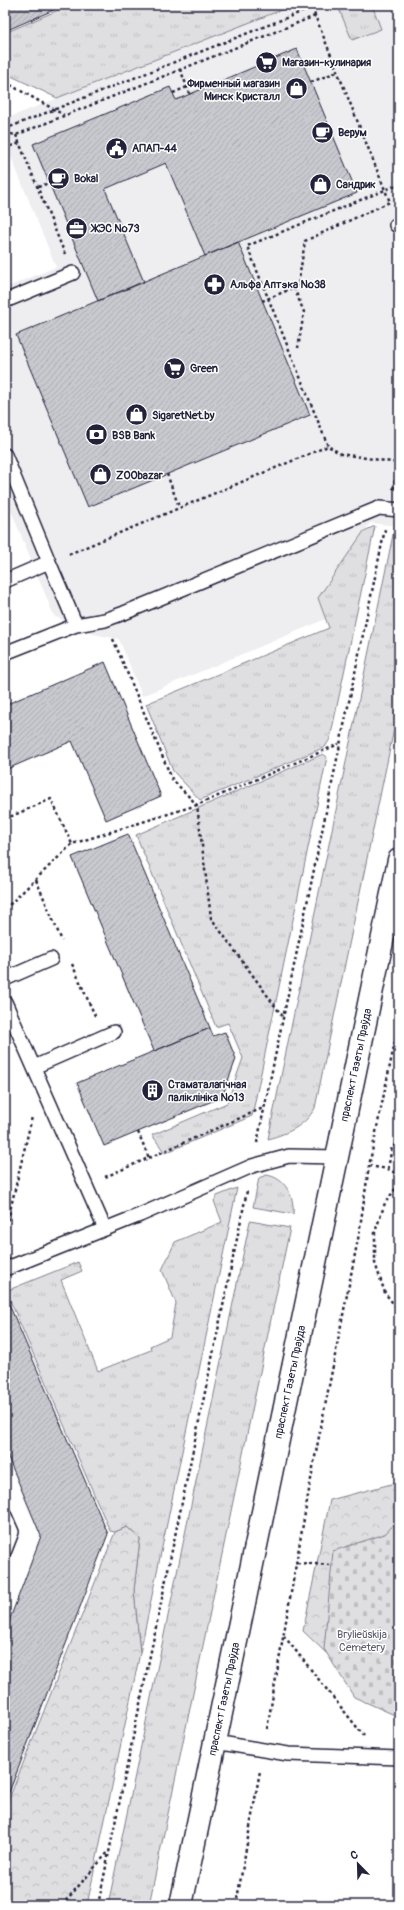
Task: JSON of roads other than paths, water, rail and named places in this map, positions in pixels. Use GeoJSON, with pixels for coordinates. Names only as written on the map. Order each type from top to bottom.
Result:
{"type":"FeatureCollection","features":[{"type":"Feature","properties":{"kind":"main road","name":"праспект Газеты Праўда"},"geometry":{"type":"LineString","coordinates":[[181,1905],[398,872]]}},
{"type":"Feature","properties":{"kind":"lane"},"geometry":{"type":"LineString","coordinates":[[5,301],[73,273]]}},
{"type":"Feature","properties":{"kind":"lane"},"geometry":{"type":"LineString","coordinates":[[5,455],[76,625]]}},
{"type":"Feature","properties":{"kind":"lane"},"geometry":{"type":"LineString","coordinates":[[5,654],[76,625],[105,620],[379,508],[394,510]]}},
{"type":"Feature","properties":{"kind":"lane"},"geometry":{"type":"LineString","coordinates":[[5,581],[49,562]]}},
{"type":"Feature","properties":{"kind":"lane"},"geometry":{"type":"LineString","coordinates":[[5,979],[51,959]]}},
{"type":"Feature","properties":{"kind":"lane"},"geometry":{"type":"LineString","coordinates":[[5,1002],[105,1229]]}},
{"type":"Feature","properties":{"kind":"lane"},"geometry":{"type":"LineString","coordinates":[[34,1067],[114,1032]]}},
{"type":"Feature","properties":{"kind":"lane"},"geometry":{"type":"LineString","coordinates":[[5,1269],[105,1229],[252,1166],[289,1156],[337,1157]]}},
{"type":"Feature","properties":{"kind":"lane"},"geometry":{"type":"LineString","coordinates":[[5,1516],[12,1532],[5,1550]]}},
{"type":"Feature","properties":{"kind":"lane"},"geometry":{"type":"LineString","coordinates":[[215,1742],[288,1754],[399,1758]]}},
{"type":"Feature","properties":{"kind":"place","name":"Магазин-кулинария"},"geometry":{"type":"Point","coordinates":[267,62]}},
{"type":"Feature","properties":{"kind":"place","name":"Фирменный магазин Минск Кристалл"},"geometry":{"type":"Point","coordinates":[296,89]}},
{"type":"Feature","properties":{"kind":"place","name":"Верум"},"geometry":{"type":"Point","coordinates":[323,132]}},
{"type":"Feature","properties":{"kind":"place","name":"АПАП-44"},"geometry":{"type":"Point","coordinates":[117,148]}},
{"type":"Feature","properties":{"kind":"place","name":"Bokal"},"geometry":{"type":"Point","coordinates":[58,178]}},
{"type":"Feature","properties":{"kind":"place","name":"Сандрик"},"geometry":{"type":"Point","coordinates":[320,184]}},
{"type":"Feature","properties":{"kind":"place","name":"ЖЭС №73"},"geometry":{"type":"Point","coordinates":[77,228]}},
{"type":"Feature","properties":{"kind":"place","name":"Альфа Аптэка №38"},"geometry":{"type":"Point","coordinates":[214,284]}},
{"type":"Feature","properties":{"kind":"place","name":"Green"},"geometry":{"type":"Point","coordinates":[175,368]}},
{"type":"Feature","properties":{"kind":"place","name":"SigaretNet.by"},"geometry":{"type":"Point","coordinates":[137,415]}},
{"type":"Feature","properties":{"kind":"place","name":"BSB Bank"},"geometry":{"type":"Point","coordinates":[96,435]}},
{"type":"Feature","properties":{"kind":"place","name":"ZOObazar"},"geometry":{"type":"Point","coordinates":[101,475]}},
{"type":"Feature","properties":{"kind":"place","name":"Стаматалагічная паліклініка №13"},"geometry":{"type":"Point","coordinates":[152,1090]}},
{"type":"Feature","properties":{"kind":"park label","name":"Brylieŭskija Cemetery"},"geometry":{"type":"Point","coordinates":[362,1640]}}]}
